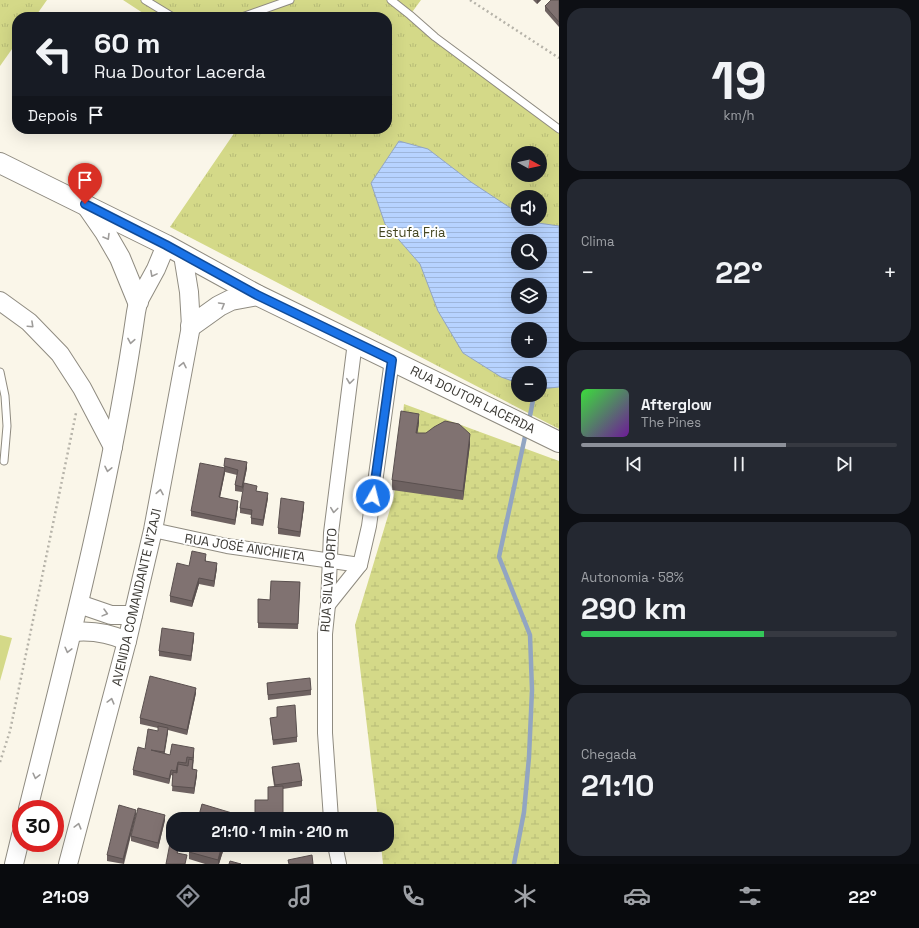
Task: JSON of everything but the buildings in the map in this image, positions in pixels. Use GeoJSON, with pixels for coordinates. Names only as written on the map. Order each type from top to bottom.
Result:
{"type":"FeatureCollection","features":[{"type":"Feature","properties":{"kind":"main road","name":"RUA DOUTOR LACERDA"},"geometry":{"type":"LineString","coordinates":[[0,163],[166,245],[257,295],[559,442]]}},
{"type":"Feature","properties":{"kind":"main road"},"geometry":{"type":"LineString","coordinates":[[85,204],[120,258],[138,302]]}},
{"type":"Feature","properties":{"kind":"main road"},"geometry":{"type":"LineString","coordinates":[[191,326],[219,306],[231,300],[257,295]]}},
{"type":"Feature","properties":{"kind":"street"},"geometry":{"type":"LineString","coordinates":[[30,800],[73,632],[113,447],[138,302],[156,269],[166,245]]}},
{"type":"Feature","properties":{"kind":"street","name":"AVENIDA COMANDANTE N'ZAJI"},"geometry":{"type":"LineString","coordinates":[[68,864],[133,615],[153,530],[191,326],[189,292],[183,255]]}},
{"type":"Feature","properties":{"kind":"street"},"geometry":{"type":"LineString","coordinates":[[0,301],[29,322],[60,354],[82,388],[113,447]]}},
{"type":"Feature","properties":{"kind":"street","name":"RUA SILVA PORTO"},"geometry":{"type":"LineString","coordinates":[[331,812],[325,733],[325,634],[328,604],[331,533],[355,342]]}},
{"type":"Feature","properties":{"kind":"street"},"geometry":{"type":"LineString","coordinates":[[328,604],[360,565],[369,526],[392,360]]}},
{"type":"Feature","properties":{"kind":"street","name":"RUA JOSÉ ANCHIETA"},"geometry":{"type":"LineString","coordinates":[[153,530],[227,546],[360,565]]}},
{"type":"Feature","properties":{"kind":"street"},"geometry":{"type":"LineString","coordinates":[[79,604],[111,615],[133,615]]}},
{"type":"Feature","properties":{"kind":"street"},"geometry":{"type":"LineString","coordinates":[[73,632],[86,630],[100,632],[113,635],[126,641]]}},
{"type":"Feature","properties":{"kind":"street"},"geometry":{"type":"LineString","coordinates":[[14,864],[17,852]]}},
{"type":"Feature","properties":{"kind":"street"},"geometry":{"type":"LineString","coordinates":[[336,852],[338,864]]}},
{"type":"Feature","properties":{"kind":"lane"},"geometry":{"type":"LineString","coordinates":[[144,0],[164,12]]}},
{"type":"Feature","properties":{"kind":"lane"},"geometry":{"type":"LineString","coordinates":[[256,12],[290,0]]}},
{"type":"Feature","properties":{"kind":"lane"},"geometry":{"type":"LineString","coordinates":[[390,0],[435,37],[559,129]]}},
{"type":"Feature","properties":{"kind":"lane"},"geometry":{"type":"LineString","coordinates":[[0,372],[5,396],[8,426],[4,461]]}},
{"type":"Feature","properties":{"kind":"path"},"geometry":{"type":"LineString","coordinates":[[470,0],[559,58]]}},
{"type":"Feature","properties":{"kind":"path"},"geometry":{"type":"LineString","coordinates":[[0,762],[10,731],[82,388]]}},
{"type":"Feature","properties":{"kind":"green space"},"geometry":{"type":"Polygon","coordinates":[[[0,0],[47,0],[39,12],[12,12],[12,49],[0,66],[0,0]]]}},
{"type":"Feature","properties":{"kind":"green space","name":"Estufa Fria"},"geometry":{"type":"Polygon","coordinates":[[[123,0],[421,0],[410,15],[559,129],[559,429],[170,227],[234,134],[392,134],[392,12],[141,12],[123,0]]]}},
{"type":"Feature","properties":{"kind":"green space"},"geometry":{"type":"Polygon","coordinates":[[[404,404],[559,461],[559,864],[383,864],[382,852],[394,852],[394,812],[377,812],[355,625],[394,496],[404,404]]]}},
{"type":"Feature","properties":{"kind":"green space"},"geometry":{"type":"Polygon","coordinates":[[[0,635],[12,638],[0,681],[0,635]]]}},
{"type":"Feature","properties":{"kind":"water"},"geometry":{"type":"Polygon","coordinates":[[[399,141],[428,149],[471,182],[511,208],[511,226],[547,226],[547,224],[559,226],[559,387],[547,388],[547,366],[511,366],[511,381],[501,377],[463,353],[438,311],[420,264],[385,224],[371,183],[399,141]]]}},
{"type":"Feature","properties":{"kind":"waterway"},"geometry":{"type":"LineString","coordinates":[[529,421],[533,402]]}},
{"type":"Feature","properties":{"kind":"waterway"},"geometry":{"type":"LineString","coordinates":[[514,864],[524,812],[529,757],[532,690],[530,635],[499,557],[526,432]]}},
{"type":"Feature","properties":{"kind":"route"},"geometry":{"type":"LineString","coordinates":[[85,204],[166,245],[257,295],[392,360],[373,496]]}}]}
